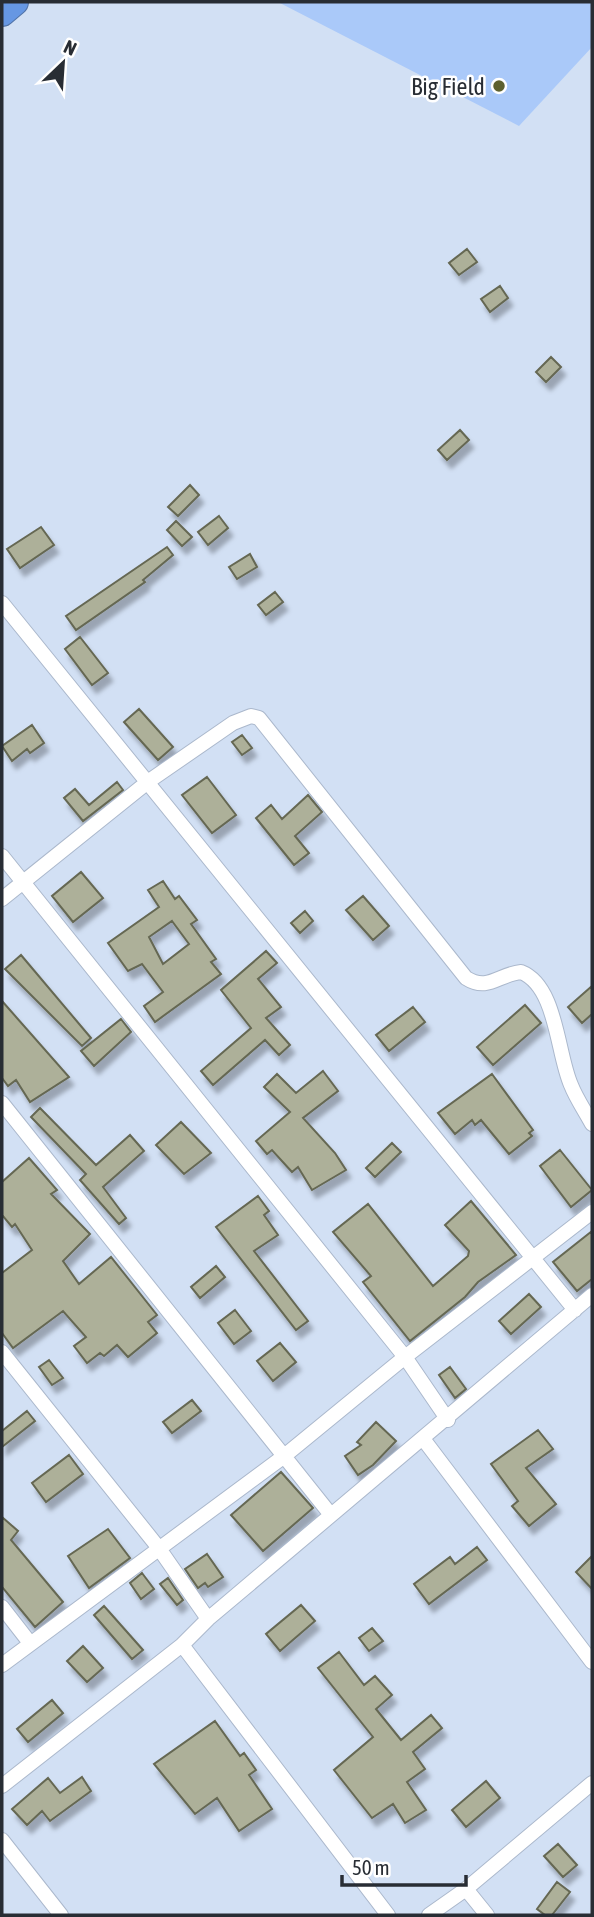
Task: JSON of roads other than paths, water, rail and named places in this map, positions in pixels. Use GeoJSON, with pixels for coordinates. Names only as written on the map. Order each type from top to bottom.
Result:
{"type":"FeatureCollection","features":[{"type":"Feature","properties":{"kind":"highway"},"geometry":{"type":"LineString","coordinates":[[2,12],[15,2]]}},
{"type":"Feature","properties":{"kind":"street"},"geometry":{"type":"LineString","coordinates":[[2,603],[149,781],[575,1310]]}},
{"type":"Feature","properties":{"kind":"street"},"geometry":{"type":"LineString","coordinates":[[2,899],[149,781],[233,723],[251,716],[259,718],[466,978],[478,985],[490,984],[506,973],[521,972],[535,982],[556,1023],[561,1056],[571,1086],[592,1124]]}},
{"type":"Feature","properties":{"kind":"street"},"geometry":{"type":"LineString","coordinates":[[2,856],[405,1357],[448,1420]]}},
{"type":"Feature","properties":{"kind":"street"},"geometry":{"type":"LineString","coordinates":[[2,1103],[331,1515]]}},
{"type":"Feature","properties":{"kind":"street"},"geometry":{"type":"LineString","coordinates":[[2,1665],[158,1547],[284,1457],[405,1357],[592,1212]]}},
{"type":"Feature","properties":{"kind":"street"},"geometry":{"type":"LineString","coordinates":[[2,1786],[182,1645],[208,1619],[448,1420],[592,1295]]}},
{"type":"Feature","properties":{"kind":"street"},"geometry":{"type":"LineString","coordinates":[[2,1352],[158,1547],[208,1619]]}},
{"type":"Feature","properties":{"kind":"street"},"geometry":{"type":"LineString","coordinates":[[424,1440],[592,1662]]}},
{"type":"Feature","properties":{"kind":"street"},"geometry":{"type":"LineString","coordinates":[[2,1607],[30,1643]]}},
{"type":"Feature","properties":{"kind":"street"},"geometry":{"type":"LineString","coordinates":[[182,1645],[388,1915]]}},
{"type":"Feature","properties":{"kind":"street"},"geometry":{"type":"LineString","coordinates":[[429,1915],[466,1889],[592,1783]]}},
{"type":"Feature","properties":{"kind":"street"},"geometry":{"type":"LineString","coordinates":[[2,1840],[61,1915]]}},
{"type":"Feature","properties":{"kind":"street"},"geometry":{"type":"LineString","coordinates":[[466,1889],[486,1915]]}},
{"type":"Feature","properties":{"kind":"place","name":"Big Field"},"geometry":{"type":"Point","coordinates":[499,86]}}]}
